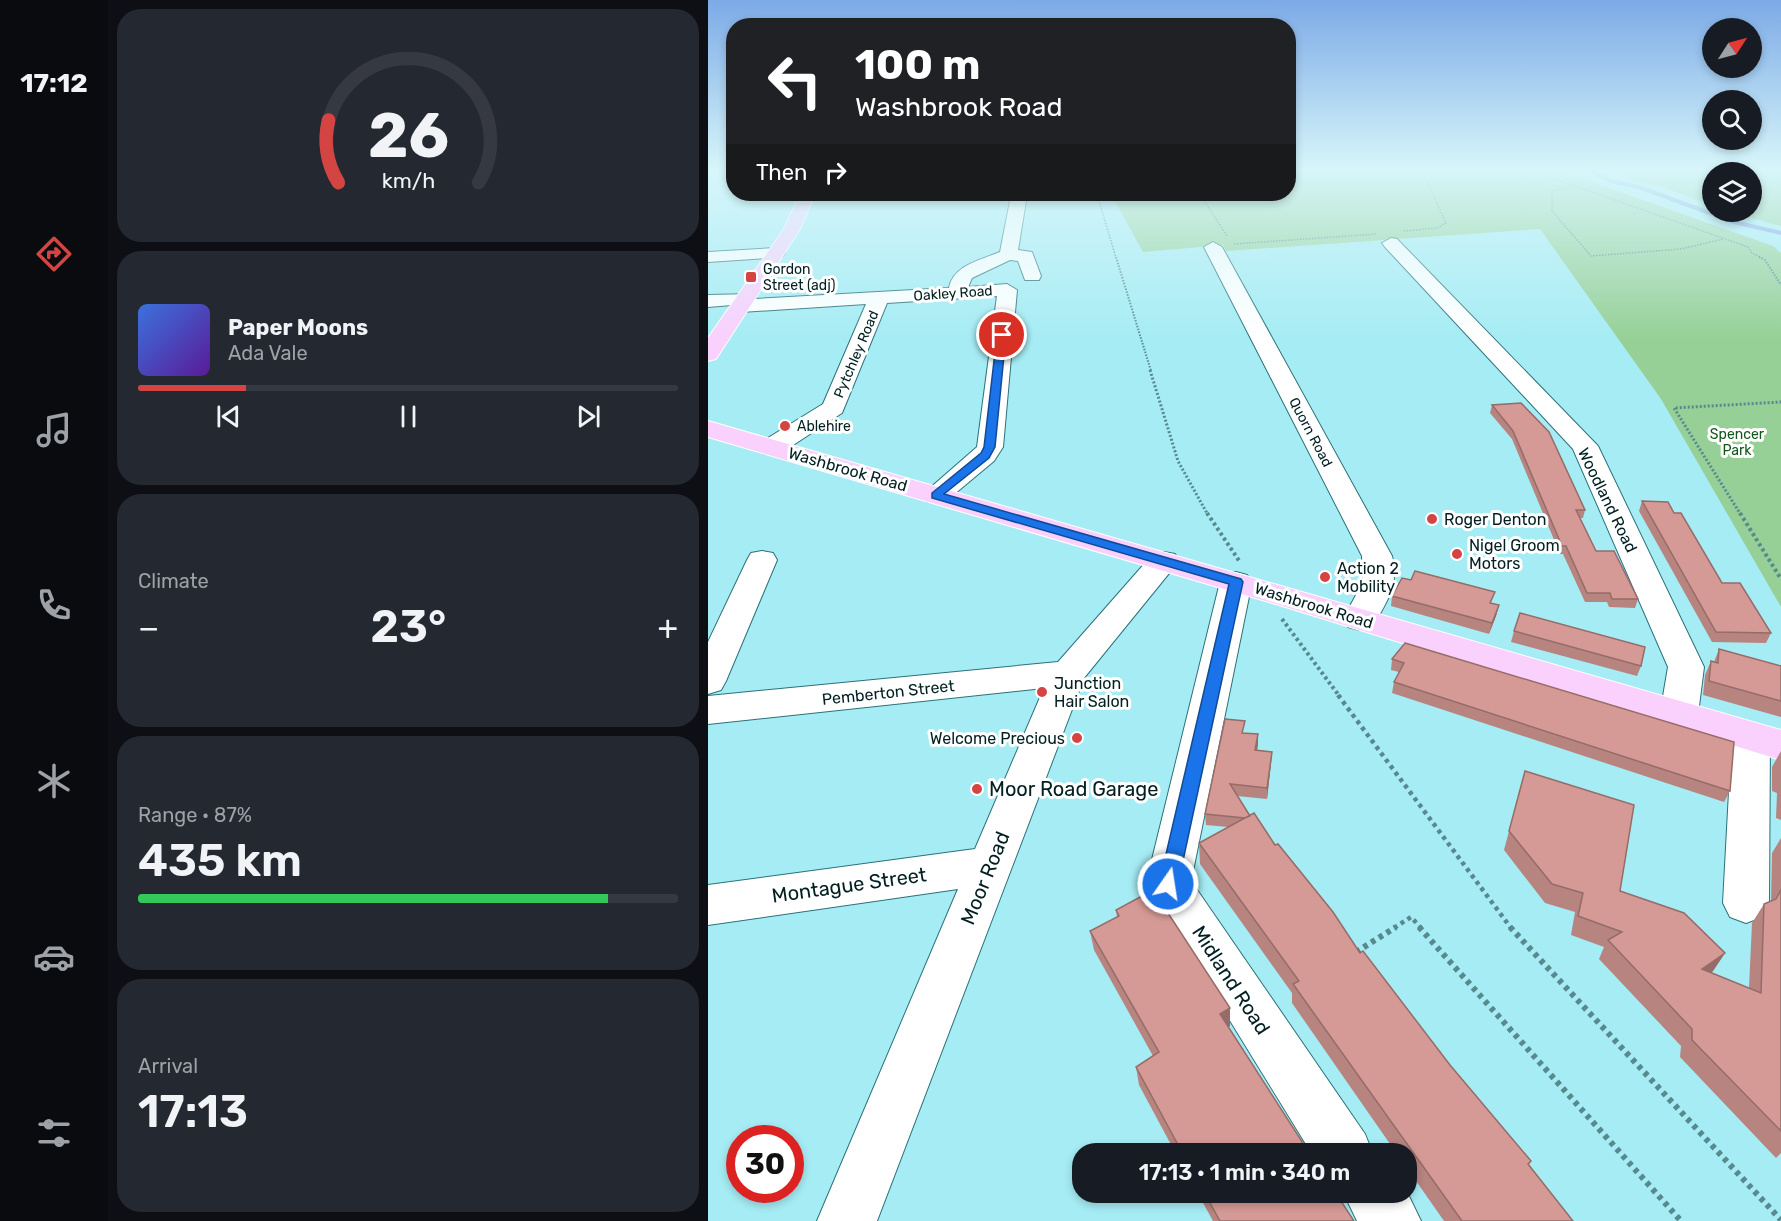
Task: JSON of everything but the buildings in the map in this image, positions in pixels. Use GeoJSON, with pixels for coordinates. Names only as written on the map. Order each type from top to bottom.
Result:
{"type":"FeatureCollection","features":[{"type":"Feature","properties":{"kind":"main road"},"geometry":{"type":"LineString","coordinates":[[708,354],[793,225]]}},
{"type":"Feature","properties":{"kind":"main road","name":"Washbrook Road"},"geometry":{"type":"LineString","coordinates":[[714,433],[771,447],[1164,561],[1238,572],[1360,619],[1766,740]]}},
{"type":"Feature","properties":{"kind":"street"},"geometry":{"type":"LineString","coordinates":[[1008,255],[1009,225]]}},
{"type":"Feature","properties":{"kind":"street","name":"Woodland Road"},"geometry":{"type":"LineString","coordinates":[[1391,236],[1585,446],[1686,667],[1678,714]]}},
{"type":"Feature","properties":{"kind":"street","name":"Quorn Road"},"geometry":{"type":"LineString","coordinates":[[1213,248],[1377,556],[1383,572],[1379,585],[1360,619]]}},
{"type":"Feature","properties":{"kind":"street"},"geometry":{"type":"LineString","coordinates":[[708,257],[776,253]]}},
{"type":"Feature","properties":{"kind":"street"},"geometry":{"type":"LineString","coordinates":[[958,292],[960,279],[965,274],[1008,255],[1026,256],[1032,276]]}},
{"type":"Feature","properties":{"kind":"street","name":"Oakley Road"},"geometry":{"type":"LineString","coordinates":[[708,301],[879,298],[1007,290],[990,447],[985,455],[936,495]]}},
{"type":"Feature","properties":{"kind":"street","name":"Pytchley Road"},"geometry":{"type":"LineString","coordinates":[[771,447],[833,408],[879,298]]}},
{"type":"Feature","properties":{"kind":"street"},"geometry":{"type":"LineString","coordinates":[[708,681],[762,560]]}},
{"type":"Feature","properties":{"kind":"street","name":"Moor Road"},"geometry":{"type":"LineString","coordinates":[[847,1221],[1068,673],[1164,561]]}},
{"type":"Feature","properties":{"kind":"street","name":"Midland Road"},"geometry":{"type":"LineString","coordinates":[[1238,572],[1168,884],[1339,1143]]}},
{"type":"Feature","properties":{"kind":"street","name":"Pemberton Street"},"geometry":{"type":"LineString","coordinates":[[708,710],[1068,673]]}},
{"type":"Feature","properties":{"kind":"street"},"geometry":{"type":"LineString","coordinates":[[1746,903],[1766,740]]}},
{"type":"Feature","properties":{"kind":"street","name":"Montague Street"},"geometry":{"type":"LineString","coordinates":[[708,905],[990,866]]}},
{"type":"Feature","properties":{"kind":"street"},"geometry":{"type":"LineString","coordinates":[[1379,1203],[1391,1221]]}},
{"type":"Feature","properties":{"kind":"path"},"geometry":{"type":"LineString","coordinates":[[1106,225],[1178,461],[1238,572]]}},
{"type":"Feature","properties":{"kind":"path"},"geometry":{"type":"LineString","coordinates":[[1220,225],[1232,244],[1391,236],[1437,228],[1442,225]]}},
{"type":"Feature","properties":{"kind":"path"},"geometry":{"type":"LineString","coordinates":[[1564,225],[1591,256],[1698,248],[1719,243],[1723,239]]}},
{"type":"Feature","properties":{"kind":"path"},"geometry":{"type":"LineString","coordinates":[[1683,225],[1748,247],[1752,253],[1765,260],[1781,285]]}},
{"type":"Feature","properties":{"kind":"path"},"geometry":{"type":"LineString","coordinates":[[1781,402],[1674,408],[1781,579]]}},
{"type":"Feature","properties":{"kind":"path"},"geometry":{"type":"LineString","coordinates":[[1281,619],[1518,938],[1781,1220]]}},
{"type":"Feature","properties":{"kind":"path"},"geometry":{"type":"LineString","coordinates":[[1352,954],[1411,917],[1682,1221]]}},
{"type":"Feature","properties":{"kind":"green space","name":"Spencer Park"},"geometry":{"type":"Polygon","coordinates":[[[1128,225],[1713,225],[1773,246],[1781,253],[1781,607],[1661,399],[1540,229],[1226,251],[1223,245],[1143,252],[1128,225]]]}},
{"type":"Feature","properties":{"kind":"waterway"},"geometry":{"type":"LineString","coordinates":[[1747,225],[1781,233]]}},
{"type":"Feature","properties":{"kind":"place","name":"Gordon Street (adj)"},"geometry":{"type":"Point","coordinates":[751,277]}},
{"type":"Feature","properties":{"kind":"place","name":"Ablehire"},"geometry":{"type":"Point","coordinates":[785,426]}},
{"type":"Feature","properties":{"kind":"place","name":"Roger Denton"},"geometry":{"type":"Point","coordinates":[1432,519]}},
{"type":"Feature","properties":{"kind":"place","name":"Nigel Groom Motors"},"geometry":{"type":"Point","coordinates":[1457,554]}},
{"type":"Feature","properties":{"kind":"place","name":"Action 2 Mobility"},"geometry":{"type":"Point","coordinates":[1325,577]}},
{"type":"Feature","properties":{"kind":"place","name":"Junction Hair Salon"},"geometry":{"type":"Point","coordinates":[1042,692]}},
{"type":"Feature","properties":{"kind":"place","name":"Welcome Precious"},"geometry":{"type":"Point","coordinates":[1077,738]}},
{"type":"Feature","properties":{"kind":"place","name":"Moor Road Garage"},"geometry":{"type":"Point","coordinates":[977,789]}},
{"type":"Feature","properties":{"kind":"route"},"geometry":{"type":"LineString","coordinates":[[1002,335],[990,447],[985,455],[936,495],[1236,582],[1168,884]]}}]}
